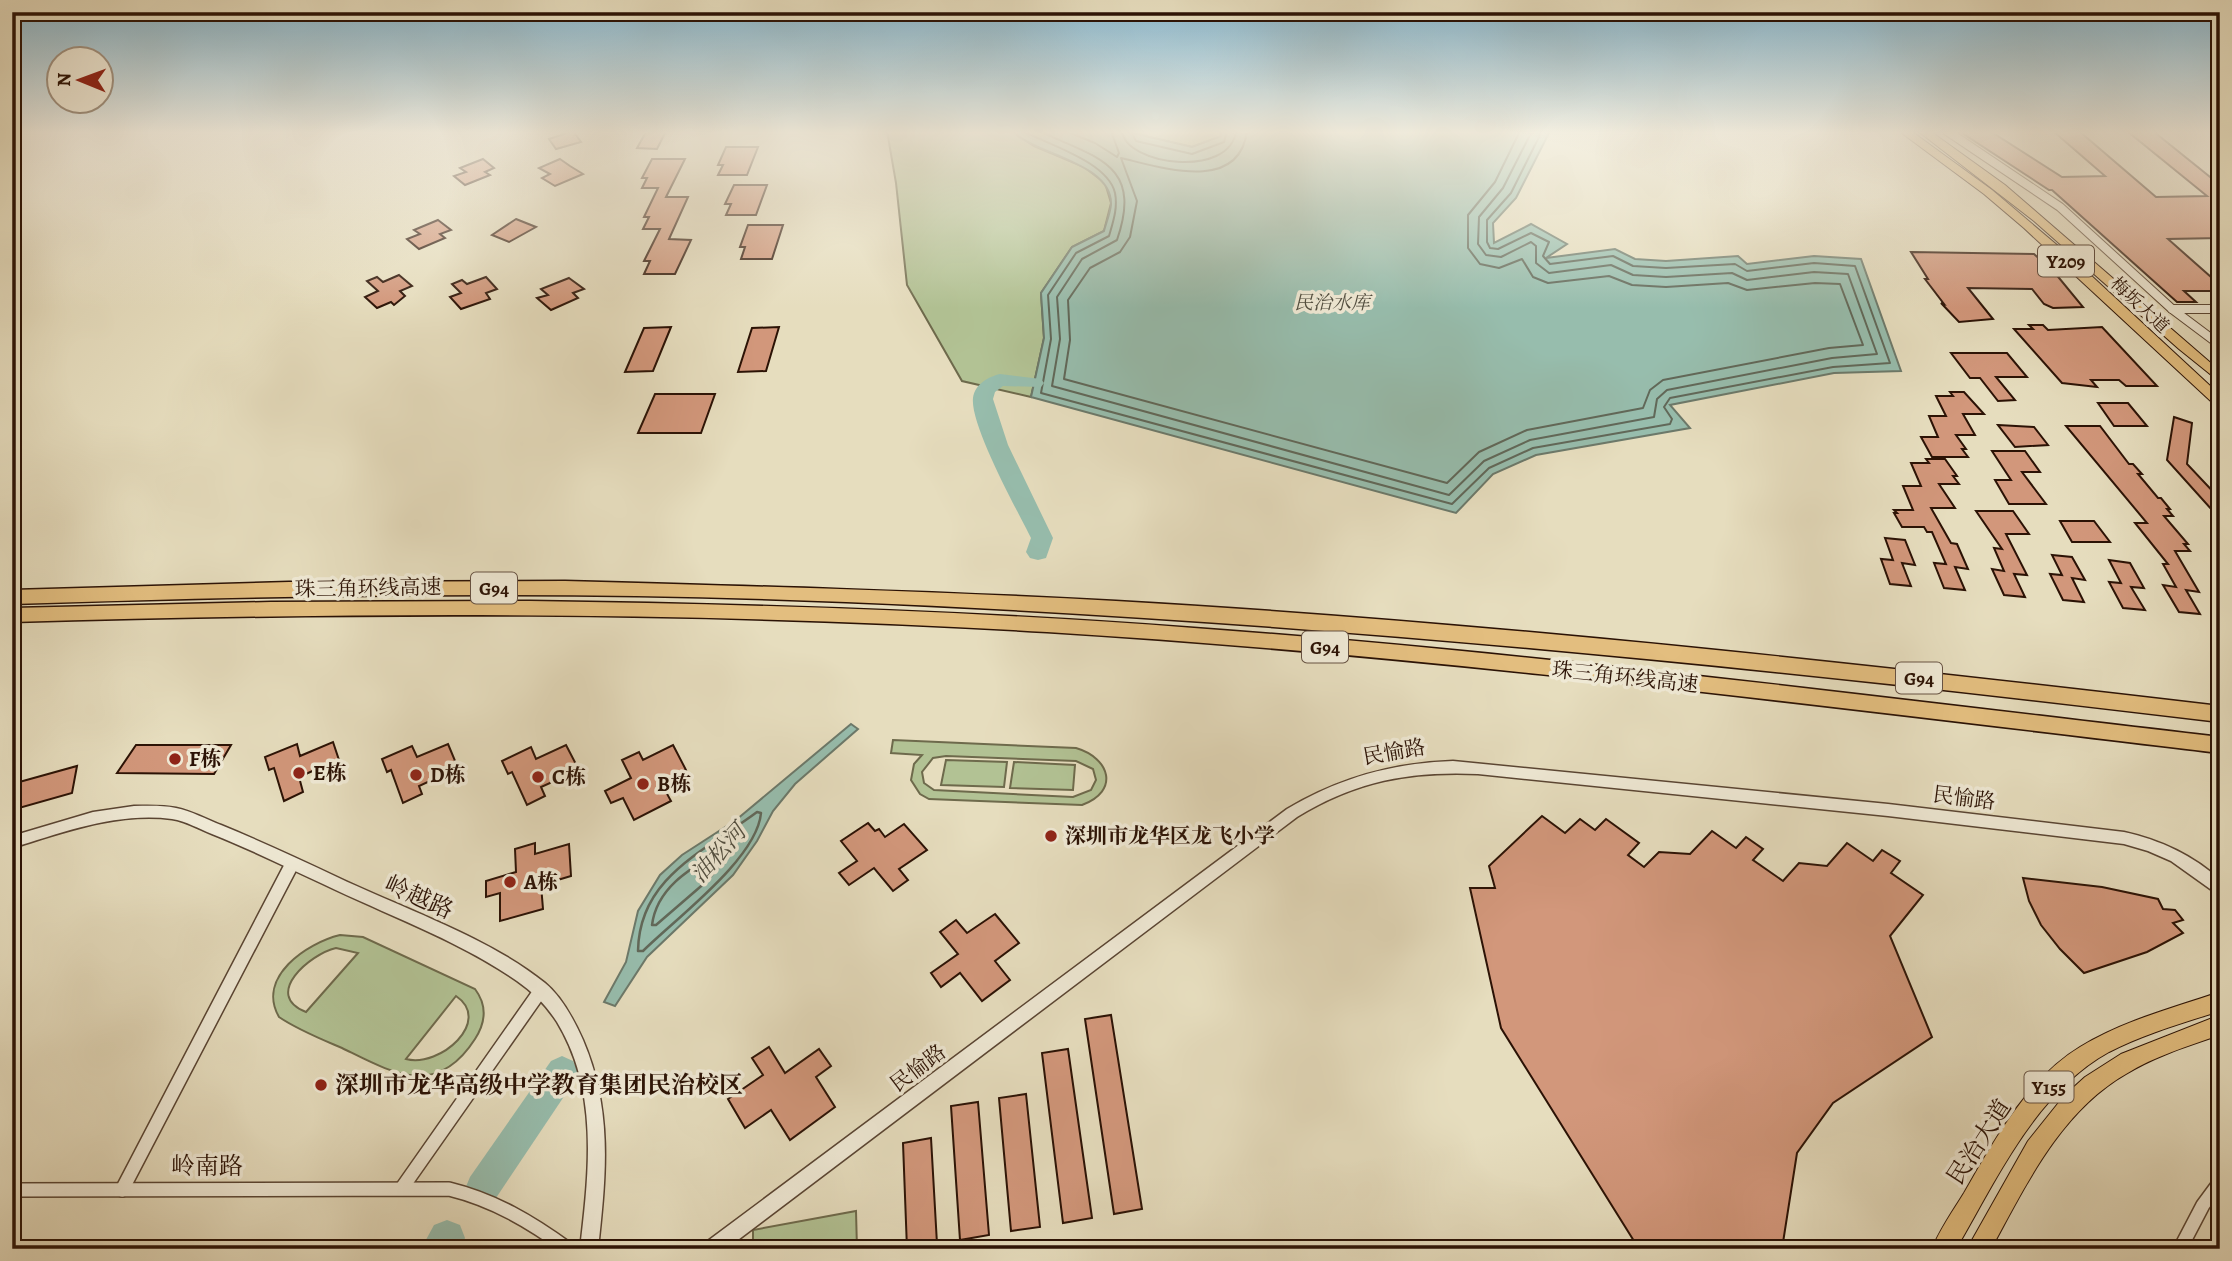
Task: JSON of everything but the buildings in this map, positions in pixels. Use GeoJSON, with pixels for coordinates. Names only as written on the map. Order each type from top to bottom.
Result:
{"type":"FeatureCollection","features":[{"type":"Feature","properties":{"kind":"highway","name":"珠三角环线高速"},"geometry":{"type":"LineString","coordinates":[[12,597],[464,587],[675,589],[1042,603],[1435,632],[1842,669],[2220,714]]}},
{"type":"Feature","properties":{"kind":"highway","name":"珠三角环线高速"},"geometry":{"type":"LineString","coordinates":[[12,615],[289,608],[504,607],[670,609],[1028,624],[1449,658],[2220,745]]}},
{"type":"Feature","properties":{"kind":"main road","name":"梅坂大道"},"geometry":{"type":"LineString","coordinates":[[1984,190],[2031,229],[2220,402]]}},
{"type":"Feature","properties":{"kind":"main road","name":"梅坂大道"},"geometry":{"type":"LineString","coordinates":[[2001,190],[2041,220],[2220,378]]}},
{"type":"Feature","properties":{"kind":"main road","name":"民治大道"},"geometry":{"type":"LineString","coordinates":[[1942,1249],[2031,1110],[2069,1067],[2122,1037],[2220,1001]]}},
{"type":"Feature","properties":{"kind":"main road","name":"Y155"},"geometry":{"type":"LineString","coordinates":[[1978,1249],[2034,1151],[2076,1099],[2094,1083],[2125,1063],[2220,1025]]}},
{"type":"Feature","properties":{"kind":"street"},"geometry":{"type":"LineString","coordinates":[[2034,190],[2060,207],[2172,310],[2220,345]]}},
{"type":"Feature","properties":{"kind":"street"},"geometry":{"type":"LineString","coordinates":[[2172,310],[2220,309]]}},
{"type":"Feature","properties":{"kind":"street","name":"民愉路"},"geometry":{"type":"LineString","coordinates":[[711,1249],[1292,813],[1328,792],[1378,774],[1433,766],[1478,768],[1888,810],[2124,838],[2150,845],[2177,857],[2220,890]]}},
{"type":"Feature","properties":{"kind":"street","name":"岭越路"},"geometry":{"type":"LineString","coordinates":[[12,842],[102,815],[155,811],[195,821],[466,943],[541,990],[568,1026],[587,1069],[594,1093],[598,1142],[589,1249]]}},
{"type":"Feature","properties":{"kind":"street"},"geometry":{"type":"LineString","coordinates":[[122,1190],[292,864]]}},
{"type":"Feature","properties":{"kind":"street"},"geometry":{"type":"LineString","coordinates":[[402,1188],[541,990]]}},
{"type":"Feature","properties":{"kind":"street"},"geometry":{"type":"LineString","coordinates":[[2180,1249],[2198,1213],[2220,1182]]}},
{"type":"Feature","properties":{"kind":"street","name":"岭南路"},"geometry":{"type":"LineString","coordinates":[[12,1190],[449,1189],[494,1202],[536,1224],[568,1249]]}},
{"type":"Feature","properties":{"kind":"shaded area"},"geometry":{"type":"Polygon","coordinates":[[[897,190],[1107,190],[1111,203],[1104,231],[1072,247],[1041,293],[1044,338],[1031,397],[962,381],[907,285],[897,190]]]}},
{"type":"Feature","properties":{"kind":"shaded area"},"geometry":{"type":"Polygon","coordinates":[[[893,740],[1076,748],[1097,759],[1106,775],[1106,783],[1102,792],[1082,805],[929,799],[920,794],[911,780],[914,764],[922,755],[891,753],[893,740]],[[946,756],[933,758],[922,772],[924,783],[934,790],[1073,797],[1091,790],[1096,780],[1093,769],[1076,761],[946,756]]]}},
{"type":"Feature","properties":{"kind":"shaded area"},"geometry":{"type":"Polygon","coordinates":[[[946,760],[1007,762],[1004,787],[941,785],[946,760]]]}},
{"type":"Feature","properties":{"kind":"shaded area"},"geometry":{"type":"Polygon","coordinates":[[[1014,762],[1075,765],[1073,790],[1010,788],[1014,762]]]}},
{"type":"Feature","properties":{"kind":"shaded area"},"geometry":{"type":"Polygon","coordinates":[[[340,935],[363,937],[475,989],[482,1001],[484,1014],[475,1039],[460,1058],[445,1070],[429,1075],[412,1075],[378,1065],[279,1017],[274,1002],[274,988],[279,976],[300,954],[340,935]],[[336,948],[314,958],[295,976],[289,986],[288,996],[294,1005],[306,1012],[358,953],[336,948]],[[456,996],[406,1059],[419,1060],[433,1056],[447,1050],[458,1040],[469,1018],[466,1006],[456,996]]]}},
{"type":"Feature","properties":{"kind":"shaded area"},"geometry":{"type":"Polygon","coordinates":[[[856,1211],[857,1249],[753,1249],[753,1230],[856,1211]]]}},
{"type":"Feature","properties":{"kind":"water","name":"民治水库"},"geometry":{"type":"Polygon","coordinates":[[[1520,190],[1493,223],[1494,243],[1531,224],[1567,244],[1546,258],[1615,249],[1635,259],[1666,261],[1738,256],[1747,264],[1814,256],[1861,259],[1901,371],[1834,373],[1670,405],[1690,428],[1536,455],[1493,474],[1456,513],[1031,397],[1044,338],[1041,293],[1072,247],[1104,231],[1111,205],[1108,191],[1520,190]]]}},
{"type":"Feature","properties":{"kind":"water"},"geometry":{"type":"Polygon","coordinates":[[[851,724],[858,729],[795,784],[773,811],[757,841],[733,875],[647,957],[615,1006],[604,1002],[626,962],[638,911],[660,875],[682,855],[736,820],[851,724]]]}},
{"type":"Feature","properties":{"kind":"waterway","name":"油松河"},"geometry":{"type":"LineString","coordinates":[[1034,383],[1000,380],[987,389],[983,399],[998,445],[1042,538],[1038,552]]}},
{"type":"Feature","properties":{"kind":"waterway","name":"油松河"},"geometry":{"type":"LineString","coordinates":[[482,1189],[562,1072]]}},
{"type":"Feature","properties":{"kind":"waterway","name":"油松河"},"geometry":{"type":"LineString","coordinates":[[439,1249],[447,1238]]}},
{"type":"Feature","properties":{"kind":"place","name":"F栋"},"geometry":{"type":"Point","coordinates":[175,759]}},
{"type":"Feature","properties":{"kind":"place","name":"E栋"},"geometry":{"type":"Point","coordinates":[299,773]}},
{"type":"Feature","properties":{"kind":"place","name":"D栋"},"geometry":{"type":"Point","coordinates":[416,775]}},
{"type":"Feature","properties":{"kind":"place","name":"C栋"},"geometry":{"type":"Point","coordinates":[538,777]}},
{"type":"Feature","properties":{"kind":"place","name":"B栋"},"geometry":{"type":"Point","coordinates":[643,784]}},
{"type":"Feature","properties":{"kind":"place","name":"深圳市龙华区龙飞小学"},"geometry":{"type":"Point","coordinates":[1051,836]}},
{"type":"Feature","properties":{"kind":"place","name":"A栋"},"geometry":{"type":"Point","coordinates":[510,882]}},
{"type":"Feature","properties":{"kind":"place","name":"深圳市龙华高级中学教育集团民治校区"},"geometry":{"type":"Point","coordinates":[321,1085]}}]}
